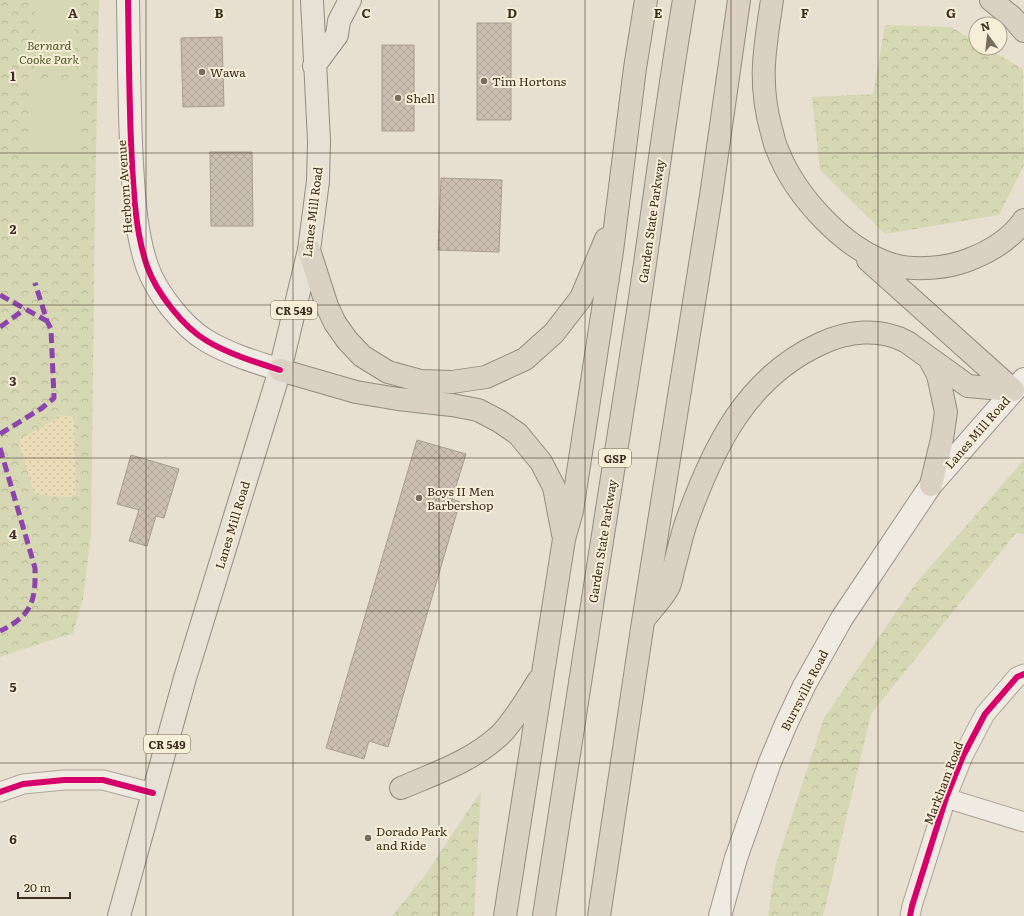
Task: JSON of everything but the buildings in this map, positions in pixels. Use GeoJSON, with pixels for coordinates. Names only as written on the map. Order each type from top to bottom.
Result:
{"type":"FeatureCollection","features":[{"type":"Feature","properties":{"kind":"highway"},"geometry":{"type":"LineString","coordinates":[[504,916],[564,539],[572,511],[612,251],[635,68],[646,0]]}},
{"type":"Feature","properties":{"kind":"highway","name":"Garden State Parkway"},"geometry":{"type":"LineString","coordinates":[[544,916],[605,526],[650,230],[673,64],[684,0]]}},
{"type":"Feature","properties":{"kind":"highway"},"geometry":{"type":"LineString","coordinates":[[599,916],[643,622],[711,196],[739,0]]}},
{"type":"Feature","properties":{"kind":"highway"},"geometry":{"type":"LineString","coordinates":[[772,0],[764,50],[763,79],[766,109],[777,149],[796,187],[814,209],[850,243],[1019,385]]}},
{"type":"Feature","properties":{"kind":"highway"},"geometry":{"type":"LineString","coordinates":[[991,0],[1012,17],[1024,31]]}},
{"type":"Feature","properties":{"kind":"highway"},"geometry":{"type":"LineString","coordinates":[[309,250],[326,306],[335,323],[347,340],[362,356],[388,372],[422,381],[452,382],[486,377],[525,360],[554,333],[581,298],[616,214]]}},
{"type":"Feature","properties":{"kind":"highway"},"geometry":{"type":"LineString","coordinates":[[850,243],[878,259],[895,266],[925,268],[957,264],[979,256],[1001,243],[1024,220]]}},
{"type":"Feature","properties":{"kind":"highway"},"geometry":{"type":"LineString","coordinates":[[643,622],[668,587],[686,522],[708,465],[733,419],[773,374],[790,360],[831,338],[870,332],[899,337],[968,386],[1019,385]]}},
{"type":"Feature","properties":{"kind":"highway"},"geometry":{"type":"LineString","coordinates":[[929,358],[938,375],[946,412],[942,439],[930,485]]}},
{"type":"Feature","properties":{"kind":"highway"},"geometry":{"type":"LineString","coordinates":[[280,370],[356,392],[478,410],[498,421],[518,434],[541,462],[554,487],[564,539]]}},
{"type":"Feature","properties":{"kind":"highway"},"geometry":{"type":"LineString","coordinates":[[401,788],[458,764],[479,752],[501,734],[543,674]]}},
{"type":"Feature","properties":{"kind":"main road","name":"Herborn Avenue"},"geometry":{"type":"LineString","coordinates":[[128,0],[134,204],[138,238],[148,268],[161,294],[185,323],[206,340],[238,356],[280,370]]}},
{"type":"Feature","properties":{"kind":"main road","name":"Lanes Mill Road"},"geometry":{"type":"LineString","coordinates":[[119,916],[206,608],[280,370],[309,250],[318,181],[319,141],[314,66],[312,0]]}},
{"type":"Feature","properties":{"kind":"main road"},"geometry":{"type":"LineString","coordinates":[[314,66],[336,35],[339,21],[350,0]]}},
{"type":"Feature","properties":{"kind":"main road","name":"Lanes Mill Road"},"geometry":{"type":"LineString","coordinates":[[930,485],[1019,385]]}},
{"type":"Feature","properties":{"kind":"main road","name":"Burrsville Road"},"geometry":{"type":"LineString","coordinates":[[720,916],[736,858],[770,762],[804,686],[842,618],[930,485]]}},
{"type":"Feature","properties":{"kind":"street","name":"Markham Road"},"geometry":{"type":"LineString","coordinates":[[910,916],[946,798],[962,756],[986,714],[1017,677],[1024,674]]}},
{"type":"Feature","properties":{"kind":"street"},"geometry":{"type":"LineString","coordinates":[[0,792],[23,784],[64,780],[103,780],[153,793]]}},
{"type":"Feature","properties":{"kind":"street"},"geometry":{"type":"LineString","coordinates":[[946,798],[1024,822]]}},
{"type":"Feature","properties":{"kind":"green space","name":"Bernard Cooke Park"},"geometry":{"type":"Polygon","coordinates":[[[0,0],[99,0],[91,534],[83,599],[73,633],[0,657],[0,0]]]}},
{"type":"Feature","properties":{"kind":"green space"},"geometry":{"type":"Polygon","coordinates":[[[35,0],[75,0],[75,73],[35,73],[35,0]]]}},
{"type":"Feature","properties":{"kind":"green space"},"geometry":{"type":"Polygon","coordinates":[[[885,25],[951,27],[968,37],[968,56],[1001,56],[1023,69],[1024,165],[999,215],[885,234],[820,170],[812,97],[873,94],[885,25]]]}},
{"type":"Feature","properties":{"kind":"green space"},"geometry":{"type":"Polygon","coordinates":[[[31,79],[80,80],[78,164],[29,163],[31,79]]]}},
{"type":"Feature","properties":{"kind":"green space"},"geometry":{"type":"Polygon","coordinates":[[[1024,460],[1024,534],[1016,533],[871,714],[823,916],[768,916],[775,867],[824,718],[915,584],[1024,460]]]}},
{"type":"Feature","properties":{"kind":"green space"},"geometry":{"type":"Polygon","coordinates":[[[0,566],[8,619],[0,621],[0,566]]]}},
{"type":"Feature","properties":{"kind":"green space"},"geometry":{"type":"Polygon","coordinates":[[[481,791],[474,916],[392,916],[426,874],[481,791]]]}},
{"type":"Feature","properties":{"kind":"sand"},"geometry":{"type":"Polygon","coordinates":[[[62,415],[74,417],[76,494],[70,497],[37,495],[34,492],[20,448],[20,439],[62,415]]]}},
{"type":"Feature","properties":{"kind":"marked path"},"geometry":{"type":"LineString","coordinates":[[0,434],[42,408],[54,398],[51,329],[35,283]]}},
{"type":"Feature","properties":{"kind":"marked path"},"geometry":{"type":"LineString","coordinates":[[0,295],[47,321]]}},
{"type":"Feature","properties":{"kind":"marked path"},"geometry":{"type":"LineString","coordinates":[[0,327],[25,309]]}},
{"type":"Feature","properties":{"kind":"marked path"},"geometry":{"type":"LineString","coordinates":[[0,448],[35,568],[33,599],[30,607],[19,620],[0,631]]}},
{"type":"Feature","properties":{"kind":"cycle path"},"geometry":{"type":"LineString","coordinates":[[128,0],[130,123],[136,216],[143,254],[151,276],[171,308],[198,335],[215,346],[233,354],[280,370]]}},
{"type":"Feature","properties":{"kind":"cycle path"},"geometry":{"type":"LineString","coordinates":[[910,916],[946,798],[963,756],[985,714],[1017,677],[1024,674]]}},
{"type":"Feature","properties":{"kind":"cycle path"},"geometry":{"type":"LineString","coordinates":[[0,792],[23,784],[64,780],[103,780],[153,793]]}},
{"type":"Feature","properties":{"kind":"place","name":"Wawa"},"geometry":{"type":"Point","coordinates":[202,72]}},
{"type":"Feature","properties":{"kind":"place","name":"Tim Hortons"},"geometry":{"type":"Point","coordinates":[484,81]}},
{"type":"Feature","properties":{"kind":"place","name":"Shell"},"geometry":{"type":"Point","coordinates":[398,98]}},
{"type":"Feature","properties":{"kind":"place","name":"Boys II Men Barbershop"},"geometry":{"type":"Point","coordinates":[419,498]}},
{"type":"Feature","properties":{"kind":"place","name":"Dorado Park and Ride"},"geometry":{"type":"Point","coordinates":[368,838]}}]}
